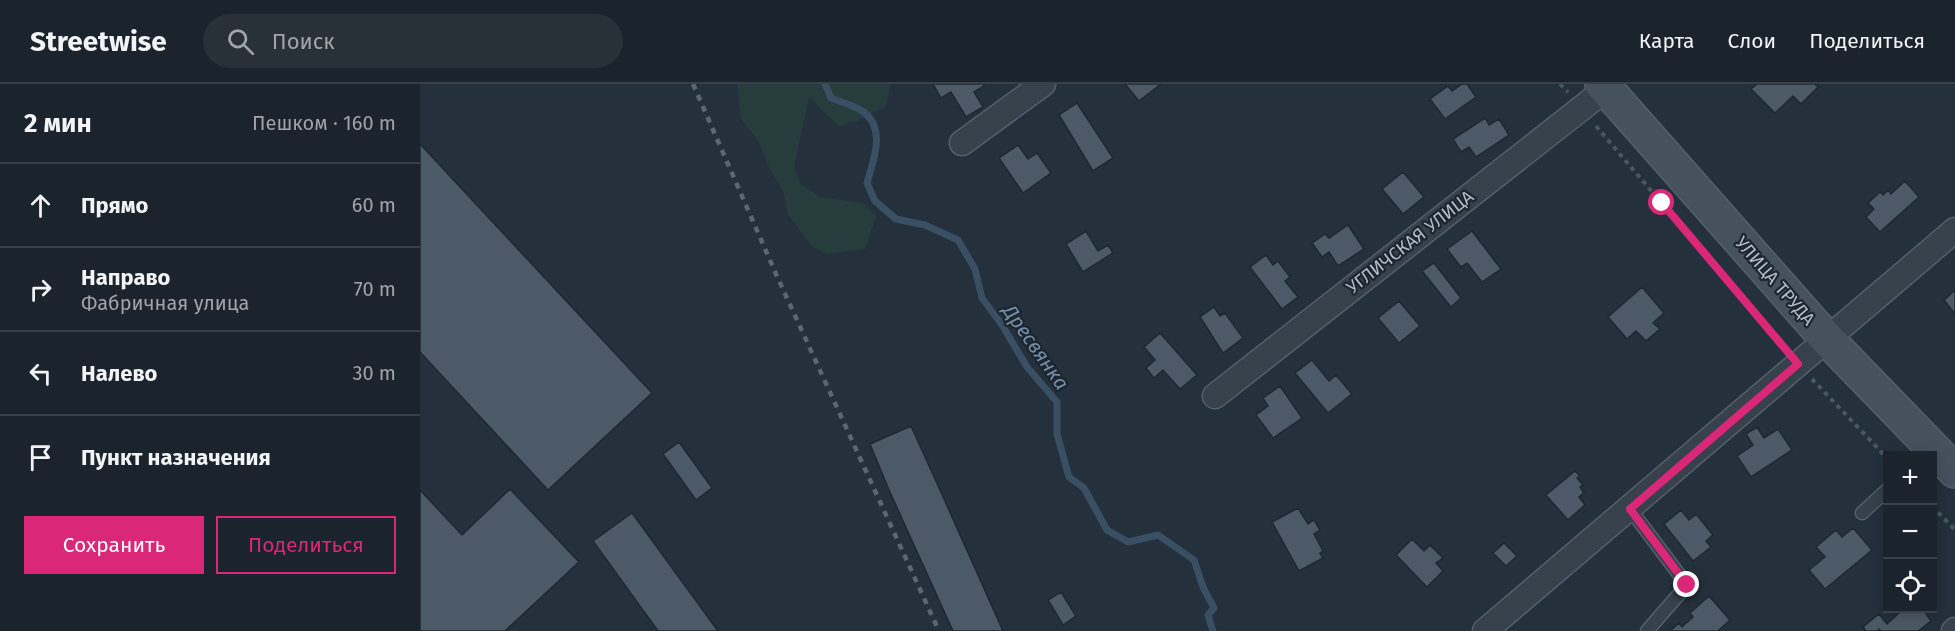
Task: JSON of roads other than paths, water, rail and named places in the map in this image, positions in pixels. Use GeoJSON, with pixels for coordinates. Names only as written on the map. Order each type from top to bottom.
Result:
{"type":"FeatureCollection","features":[{"type":"Feature","properties":{"kind":"street"},"geometry":{"type":"LineString","coordinates":[[962,143],[1043,84]]}},
{"type":"Feature","properties":{"kind":"street","name":"УЛИЦА ТРУДА"},"geometry":{"type":"LineString","coordinates":[[1596,94],[1827,339],[1925,451]]}},
{"type":"Feature","properties":{"kind":"street","name":"УГЛИЧСКАЯ УЛИЦА"},"geometry":{"type":"LineString","coordinates":[[1215,396],[1596,94]]}},
{"type":"Feature","properties":{"kind":"street"},"geometry":{"type":"LineString","coordinates":[[1485,631],[1955,230]]}},
{"type":"Feature","properties":{"kind":"street","name":"УЛИЦА ТРУДА"},"geometry":{"type":"LineString","coordinates":[[1937,459],[1955,471]]}},
{"type":"Feature","properties":{"kind":"lane"},"geometry":{"type":"LineString","coordinates":[[1862,513],[1883,493]]}},
{"type":"Feature","properties":{"kind":"lane"},"geometry":{"type":"LineString","coordinates":[[1630,509],[1687,585],[1647,631]]}},
{"type":"Feature","properties":{"kind":"waterway","name":"Дресвянка"},"geometry":{"type":"LineString","coordinates":[[825,84],[831,98],[865,113],[875,128],[875,156],[867,183],[875,201],[896,219],[925,225],[958,240],[975,269],[982,298],[1002,325],[1027,367],[1057,402],[1057,434],[1069,477],[1084,488],[1107,530],[1128,542],[1158,535],[1194,560],[1203,587],[1214,608],[1208,615],[1213,631]]}},
{"type":"Feature","properties":{"kind":"railway"},"geometry":{"type":"LineString","coordinates":[[693,84],[776,274],[939,631]]}}]}
